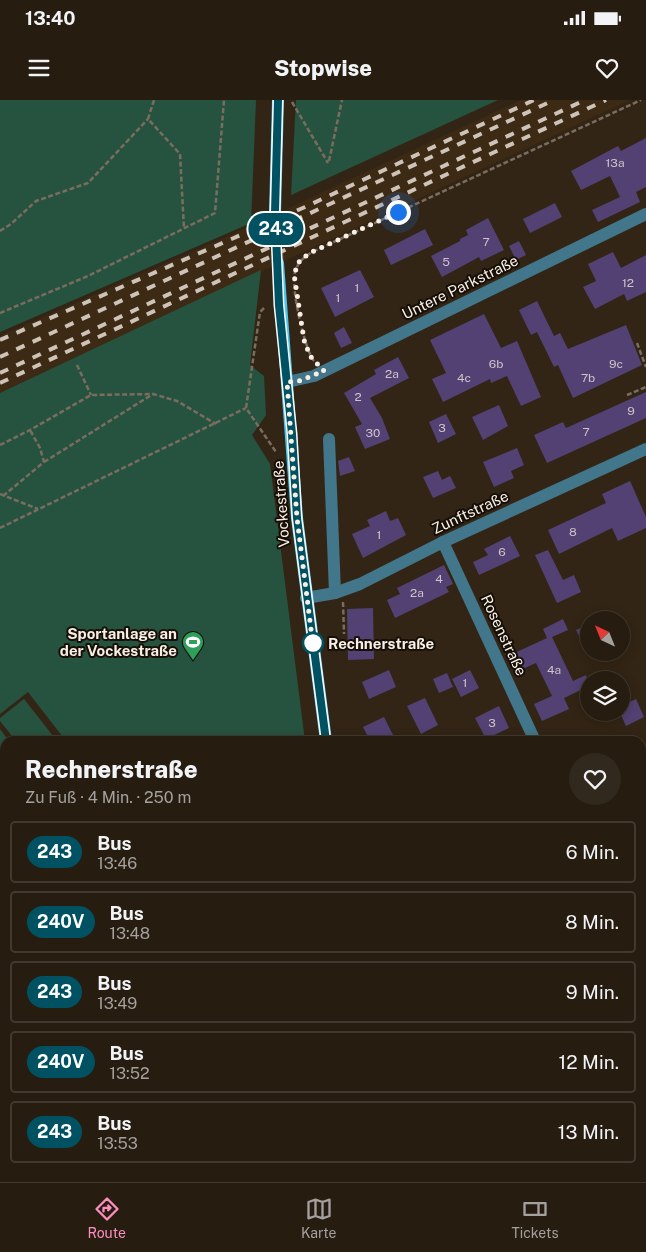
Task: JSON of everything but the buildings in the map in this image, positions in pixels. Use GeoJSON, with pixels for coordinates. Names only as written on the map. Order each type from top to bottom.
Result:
{"type":"FeatureCollection","features":[{"type":"Feature","properties":{"kind":"main road"},"geometry":{"type":"LineString","coordinates":[[275,212],[278,100]]}},
{"type":"Feature","properties":{"kind":"main road","name":"Vockestraße"},"geometry":{"type":"LineString","coordinates":[[278,263],[279,305],[297,518],[325,736]]}},
{"type":"Feature","properties":{"kind":"street","name":"Untere Parkstraße"},"geometry":{"type":"LineString","coordinates":[[287,382],[299,381],[324,371],[646,214]]}},
{"type":"Feature","properties":{"kind":"street"},"geometry":{"type":"LineString","coordinates":[[329,439],[339,592]]}},
{"type":"Feature","properties":{"kind":"street","name":"Zunftstraße"},"geometry":{"type":"LineString","coordinates":[[306,598],[339,592],[360,584],[443,542],[646,449]]}},
{"type":"Feature","properties":{"kind":"street","name":"Rosenstraße"},"geometry":{"type":"LineString","coordinates":[[443,542],[533,736]]}},
{"type":"Feature","properties":{"kind":"path"},"geometry":{"type":"LineString","coordinates":[[0,231],[11,224],[36,201],[88,183],[131,134],[148,119],[154,100]]}},
{"type":"Feature","properties":{"kind":"path"},"geometry":{"type":"LineString","coordinates":[[0,313],[88,276],[215,212],[224,100]]}},
{"type":"Feature","properties":{"kind":"path"},"geometry":{"type":"LineString","coordinates":[[291,100],[328,163],[342,100]]}},
{"type":"Feature","properties":{"kind":"path"},"geometry":{"type":"LineString","coordinates":[[324,371],[310,356],[304,340],[294,274],[300,260],[312,252],[642,100]]}},
{"type":"Feature","properties":{"kind":"path"},"geometry":{"type":"LineString","coordinates":[[148,119],[180,154],[184,229]]}},
{"type":"Feature","properties":{"kind":"path"},"geometry":{"type":"LineString","coordinates":[[264,308],[260,312],[246,408],[276,452]]}},
{"type":"Feature","properties":{"kind":"path"},"geometry":{"type":"LineString","coordinates":[[637,343],[646,367]]}},
{"type":"Feature","properties":{"kind":"path"},"geometry":{"type":"LineString","coordinates":[[77,365],[91,395]]}},
{"type":"Feature","properties":{"kind":"path"},"geometry":{"type":"LineString","coordinates":[[627,395],[646,387]]}},
{"type":"Feature","properties":{"kind":"path"},"geometry":{"type":"LineString","coordinates":[[0,445],[91,395],[154,394],[177,401],[216,424]]}},
{"type":"Feature","properties":{"kind":"path"},"geometry":{"type":"LineString","coordinates":[[1,495],[44,462],[154,394]]}},
{"type":"Feature","properties":{"kind":"path"},"geometry":{"type":"LineString","coordinates":[[0,528],[246,408]]}},
{"type":"Feature","properties":{"kind":"path"},"geometry":{"type":"LineString","coordinates":[[30,430],[40,448],[44,462]]}},
{"type":"Feature","properties":{"kind":"path"},"geometry":{"type":"LineString","coordinates":[[1,495],[38,510]]}},
{"type":"Feature","properties":{"kind":"path"},"geometry":{"type":"LineString","coordinates":[[339,592],[344,634]]}},
{"type":"Feature","properties":{"kind":"shaded area"},"geometry":{"type":"Polygon","coordinates":[[[521,100],[630,100],[0,393],[0,336],[235,233],[521,100]]]}},
{"type":"Feature","properties":{"kind":"green space"},"geometry":{"type":"Polygon","coordinates":[[[0,100],[256,100],[251,223],[0,332],[0,100]]]}},
{"type":"Feature","properties":{"kind":"green space"},"geometry":{"type":"Polygon","coordinates":[[[296,100],[498,100],[291,195],[296,100]]]}},
{"type":"Feature","properties":{"kind":"green space"},"geometry":{"type":"Polygon","coordinates":[[[261,270],[250,365],[264,376],[266,415],[252,435],[270,464],[304,736],[62,736],[28,692],[0,714],[0,393],[261,270]]]}},
{"type":"Feature","properties":{"kind":"green space"},"geometry":{"type":"Polygon","coordinates":[[[24,699],[53,736],[12,736],[0,721],[0,718],[24,699]]]}},
{"type":"Feature","properties":{"kind":"green space"},"geometry":{"type":"Polygon","coordinates":[[[0,729],[5,736],[0,736],[0,729]]]}},
{"type":"Feature","properties":{"kind":"tunnel"},"geometry":{"type":"LineString","coordinates":[[275,212],[278,263]]}},
{"type":"Feature","properties":{"kind":"railway"},"geometry":{"type":"LineString","coordinates":[[0,340],[305,207],[534,100]]}},
{"type":"Feature","properties":{"kind":"railway"},"geometry":{"type":"LineString","coordinates":[[0,357],[554,100]]}},
{"type":"Feature","properties":{"kind":"railway"},"geometry":{"type":"LineString","coordinates":[[0,373],[585,100]]}},
{"type":"Feature","properties":{"kind":"railway"},"geometry":{"type":"LineString","coordinates":[[0,383],[606,100]]}},
{"type":"Feature","properties":{"kind":"bus line","name":"243"},"geometry":{"type":"LineString","coordinates":[[278,100],[275,212],[279,305],[292,434],[297,518],[325,736]]}},
{"type":"Feature","properties":{"kind":"place","name":"Rechnerstraße"},"geometry":{"type":"Point","coordinates":[313,643]}},
{"type":"Feature","properties":{"kind":"place","name":"Sportanlage an der Vockestraße"},"geometry":{"type":"Point","coordinates":[193,661]}},
{"type":"Feature","properties":{"kind":"route"},"geometry":{"type":"LineString","coordinates":[[313,643],[313,645],[297,518],[287,382],[299,381],[324,371],[310,356],[304,340],[294,274],[300,260],[312,252],[398,212]]}}]}
